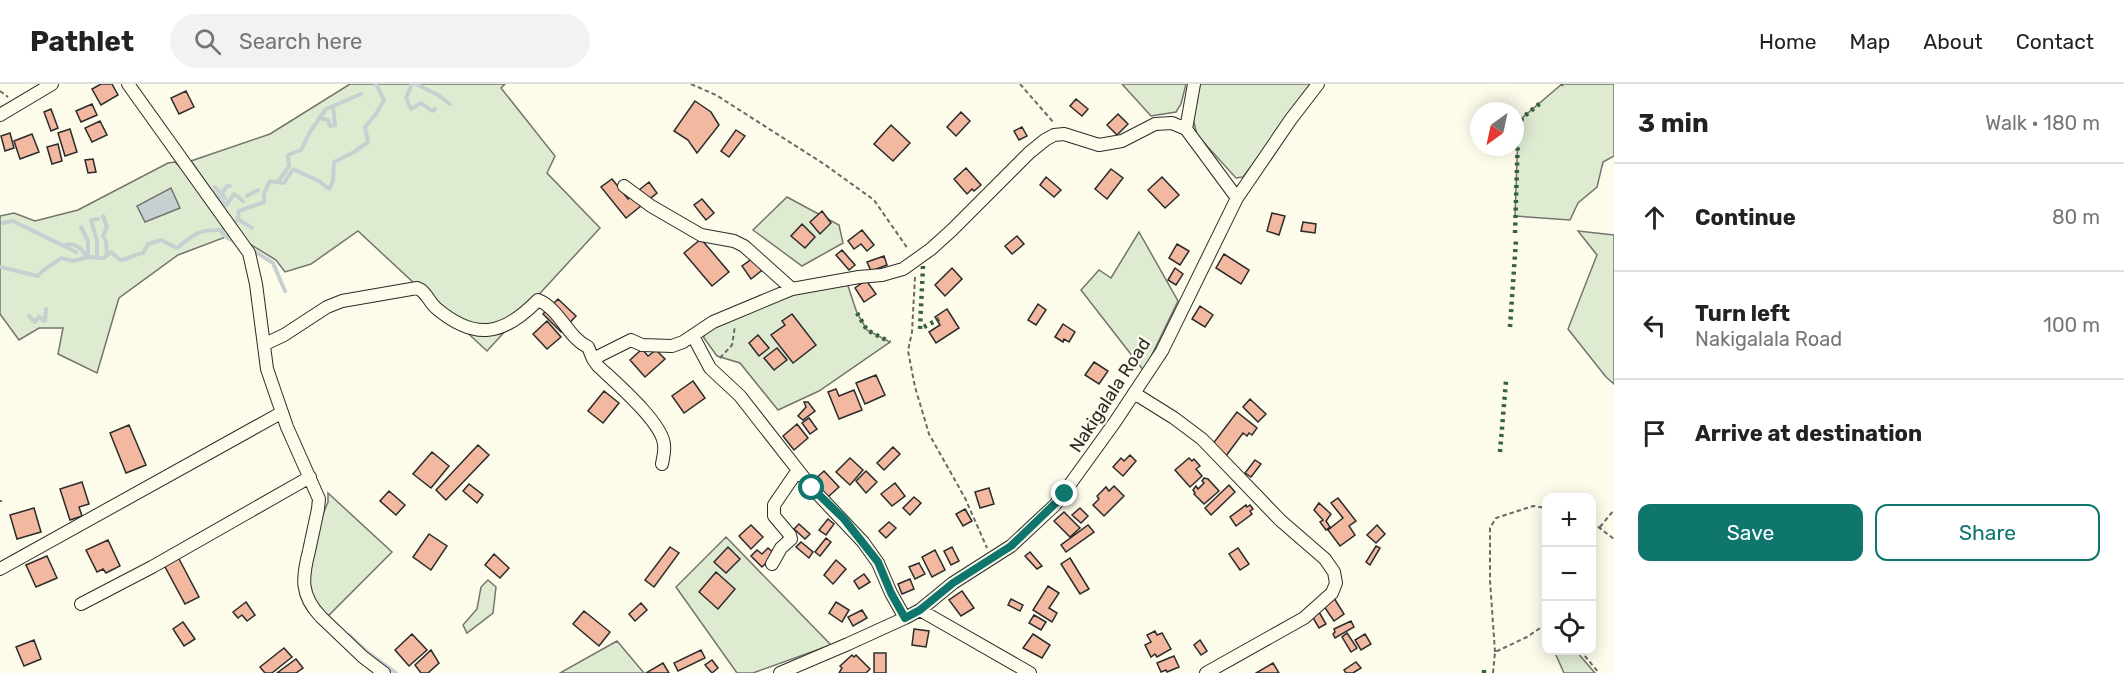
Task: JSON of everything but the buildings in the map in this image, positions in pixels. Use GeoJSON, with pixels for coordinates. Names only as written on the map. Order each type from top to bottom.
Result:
{"type":"FeatureCollection","features":[{"type":"Feature","properties":{"kind":"street"},"geometry":{"type":"LineString","coordinates":[[0,115],[52,84]]}},
{"type":"Feature","properties":{"kind":"street"},"geometry":{"type":"LineString","coordinates":[[128,84],[249,254],[256,284],[267,369],[281,413],[318,495],[319,505],[303,572],[304,588],[316,611],[363,657],[384,673]]}},
{"type":"Feature","properties":{"kind":"street"},"geometry":{"type":"LineString","coordinates":[[1186,129],[1194,84]]}},
{"type":"Feature","properties":{"kind":"street","name":"Nakigalala Road"},"geometry":{"type":"LineString","coordinates":[[780,673],[920,610],[953,583],[1011,546],[1065,494],[1162,351],[1236,198],[1318,84]]}},
{"type":"Feature","properties":{"kind":"street"},"geometry":{"type":"LineString","coordinates":[[593,359],[631,340],[642,345],[672,346],[683,342],[713,322],[792,289],[882,275],[903,269],[952,230],[1045,140],[1054,135],[1064,134],[1100,145],[1122,141],[1155,124],[1172,123],[1186,129],[1236,198]]}},
{"type":"Feature","properties":{"kind":"street"},"geometry":{"type":"LineString","coordinates":[[624,186],[651,206],[701,235],[734,241],[744,246],[792,289]]}},
{"type":"Feature","properties":{"kind":"street"},"geometry":{"type":"LineString","coordinates":[[264,344],[284,335],[327,307],[342,301],[417,288],[422,290],[435,307],[450,319],[468,329],[481,331],[509,323],[525,314],[538,300],[550,307],[578,342],[588,347],[598,366],[645,411],[660,433],[664,444],[662,464]]}},
{"type":"Feature","properties":{"kind":"street"},"geometry":{"type":"LineString","coordinates":[[693,336],[710,368],[740,396],[798,470],[863,542],[878,562],[905,618]]}},
{"type":"Feature","properties":{"kind":"street"},"geometry":{"type":"LineString","coordinates":[[1134,393],[1202,438],[1280,520],[1325,559],[1334,572],[1336,583],[1332,593],[1304,618],[1206,673]]}},
{"type":"Feature","properties":{"kind":"street"},"geometry":{"type":"LineString","coordinates":[[0,569],[281,413]]}},
{"type":"Feature","properties":{"kind":"street"},"geometry":{"type":"LineString","coordinates":[[772,564],[781,548],[791,537],[774,516],[774,505],[798,470]]}},
{"type":"Feature","properties":{"kind":"street"},"geometry":{"type":"LineString","coordinates":[[81,604],[152,567],[310,477]]}},
{"type":"Feature","properties":{"kind":"street"},"geometry":{"type":"LineString","coordinates":[[920,610],[1030,673]]}},
{"type":"Feature","properties":{"kind":"path"},"geometry":{"type":"LineString","coordinates":[[691,84],[716,95],[824,164],[874,200],[915,261],[913,321],[908,351],[915,387],[929,434],[965,498],[992,559]]}},
{"type":"Feature","properties":{"kind":"path"},"geometry":{"type":"LineString","coordinates":[[1020,84],[1064,134]]}},
{"type":"Feature","properties":{"kind":"path"},"geometry":{"type":"LineString","coordinates":[[710,368],[732,345],[736,312]]}},
{"type":"Feature","properties":{"kind":"path"},"geometry":{"type":"LineString","coordinates":[[1493,673],[1495,652],[1490,581],[1490,528],[1496,518],[1533,506],[1542,507]]}},
{"type":"Feature","properties":{"kind":"path"},"geometry":{"type":"LineString","coordinates":[[1600,527],[1614,510]]}},
{"type":"Feature","properties":{"kind":"path"},"geometry":{"type":"LineString","coordinates":[[1596,524],[1614,539]]}},
{"type":"Feature","properties":{"kind":"path"},"geometry":{"type":"LineString","coordinates":[[1495,652],[1542,626]]}},
{"type":"Feature","properties":{"kind":"path"},"geometry":{"type":"LineString","coordinates":[[1583,655],[1599,673]]}},
{"type":"Feature","properties":{"kind":"green space"},"geometry":{"type":"Polygon","coordinates":[[[350,84],[505,84],[501,88],[555,156],[547,173],[600,228],[487,351],[358,231],[311,264],[285,272],[276,260],[248,243],[191,161],[270,134],[350,84]]]}},
{"type":"Feature","properties":{"kind":"green space"},"geometry":{"type":"Polygon","coordinates":[[[1122,84],[1186,84],[1181,104],[1176,112],[1151,116],[1122,84]]]}},
{"type":"Feature","properties":{"kind":"green space"},"geometry":{"type":"Polygon","coordinates":[[[1196,84],[1314,84],[1243,177],[1236,178],[1197,135],[1192,114],[1196,84]]]}},
{"type":"Feature","properties":{"kind":"green space"},"geometry":{"type":"Polygon","coordinates":[[[1562,84],[1614,84],[1614,156],[1603,162],[1597,187],[1578,203],[1570,220],[1515,216],[1517,156],[1524,156],[1524,116],[1562,84]]]}},
{"type":"Feature","properties":{"kind":"green space"},"geometry":{"type":"Polygon","coordinates":[[[175,162],[191,178],[231,235],[178,255],[119,298],[97,373],[58,354],[63,328],[39,328],[19,340],[0,314],[0,216],[14,213],[35,221],[78,210],[168,163],[175,162]]]}},
{"type":"Feature","properties":{"kind":"green space"},"geometry":{"type":"Polygon","coordinates":[[[787,197],[839,225],[843,243],[802,266],[753,230],[787,197]]]}},
{"type":"Feature","properties":{"kind":"green space"},"geometry":{"type":"Polygon","coordinates":[[[1578,231],[1614,235],[1614,384],[1568,329],[1597,255],[1578,231]]]}},
{"type":"Feature","properties":{"kind":"green space"},"geometry":{"type":"Polygon","coordinates":[[[1139,232],[1178,301],[1144,371],[1081,290],[1099,270],[1111,278],[1139,232]]]}},
{"type":"Feature","properties":{"kind":"green space"},"geometry":{"type":"Polygon","coordinates":[[[845,277],[857,313],[867,330],[890,342],[819,391],[778,410],[740,363],[717,356],[704,338],[703,329],[745,310],[845,277]]]}},
{"type":"Feature","properties":{"kind":"green space"},"geometry":{"type":"Polygon","coordinates":[[[328,493],[392,552],[326,618],[301,584],[299,571],[328,502],[328,493]]]}},
{"type":"Feature","properties":{"kind":"green space"},"geometry":{"type":"Polygon","coordinates":[[[726,537],[831,645],[753,673],[737,673],[676,587],[726,537]]]}},
{"type":"Feature","properties":{"kind":"green space"},"geometry":{"type":"Polygon","coordinates":[[[488,580],[496,587],[493,613],[467,633],[463,625],[477,609],[481,587],[488,580]]]}},
{"type":"Feature","properties":{"kind":"green space"},"geometry":{"type":"Polygon","coordinates":[[[617,641],[644,673],[560,673],[617,641]]]}},
{"type":"Feature","properties":{"kind":"green space"},"geometry":{"type":"Polygon","coordinates":[[[1556,655],[1579,655],[1595,673],[1564,673],[1556,655]]]}},
{"type":"Feature","properties":{"kind":"shaded area"},"geometry":{"type":"Polygon","coordinates":[[[171,188],[180,208],[145,222],[137,206],[171,188]]]}},
{"type":"Feature","properties":{"kind":"waterway"},"geometry":{"type":"LineString","coordinates":[[233,225],[238,219],[239,211],[264,202],[264,193],[270,181],[284,183],[293,169],[319,181],[329,189],[333,181],[334,162],[368,142],[365,127],[384,100],[376,84]]}},
{"type":"Feature","properties":{"kind":"waterway"},"geometry":{"type":"LineString","coordinates":[[412,84],[406,98],[411,109],[421,103],[432,111],[435,109]]}},
{"type":"Feature","properties":{"kind":"waterway"},"geometry":{"type":"LineString","coordinates":[[416,84],[450,104]]}},
{"type":"Feature","properties":{"kind":"waterway"},"geometry":{"type":"LineString","coordinates":[[278,182],[289,166],[288,155],[301,150],[326,109],[361,94]]}},
{"type":"Feature","properties":{"kind":"waterway"},"geometry":{"type":"LineString","coordinates":[[319,118],[328,120],[330,126],[335,125],[333,106]]}},
{"type":"Feature","properties":{"kind":"waterway"},"geometry":{"type":"LineString","coordinates":[[221,194],[227,186],[230,186]]}},
{"type":"Feature","properties":{"kind":"waterway"},"geometry":{"type":"LineString","coordinates":[[215,187],[225,198]]}},
{"type":"Feature","properties":{"kind":"waterway"},"geometry":{"type":"LineString","coordinates":[[247,196],[258,190]]}},
{"type":"Feature","properties":{"kind":"waterway"},"geometry":{"type":"LineString","coordinates":[[212,191],[226,205],[234,194],[243,201]]}},
{"type":"Feature","properties":{"kind":"waterway"},"geometry":{"type":"LineString","coordinates":[[103,216],[107,227],[103,236],[106,241],[107,255]]}},
{"type":"Feature","properties":{"kind":"waterway"},"geometry":{"type":"LineString","coordinates":[[97,258],[97,241],[91,220],[98,219]]}},
{"type":"Feature","properties":{"kind":"waterway"},"geometry":{"type":"LineString","coordinates":[[238,219],[252,228]]}},
{"type":"Feature","properties":{"kind":"waterway"},"geometry":{"type":"LineString","coordinates":[[3,223],[13,221],[76,252]]}},
{"type":"Feature","properties":{"kind":"waterway"},"geometry":{"type":"LineString","coordinates":[[81,227],[88,241],[88,257]]}},
{"type":"Feature","properties":{"kind":"waterway"},"geometry":{"type":"LineString","coordinates":[[220,230],[235,242]]}},
{"type":"Feature","properties":{"kind":"waterway"},"geometry":{"type":"LineString","coordinates":[[0,267],[38,276],[61,258],[73,261],[88,257],[104,258],[111,252],[120,260],[143,253],[148,244],[161,240],[177,248],[197,233],[223,230]]}},
{"type":"Feature","properties":{"kind":"waterway"},"geometry":{"type":"LineString","coordinates":[[64,245],[77,246],[87,257]]}},
{"type":"Feature","properties":{"kind":"waterway"},"geometry":{"type":"LineString","coordinates":[[251,249],[273,263],[285,291]]}},
{"type":"Feature","properties":{"kind":"waterway"},"geometry":{"type":"LineString","coordinates":[[29,316],[35,322],[39,317],[45,321],[46,309]]}},
{"type":"Feature","properties":{"kind":"waterway"},"geometry":{"type":"LineString","coordinates":[[349,635],[396,673]]}},
{"type":"Feature","properties":{"kind":"hedge"},"geometry":{"type":"LineString","coordinates":[[1515,233],[1518,134],[1522,118],[1543,101]]}},
{"type":"Feature","properties":{"kind":"hedge"},"geometry":{"type":"LineString","coordinates":[[1510,327],[1516,240]]}},
{"type":"Feature","properties":{"kind":"hedge"},"geometry":{"type":"LineString","coordinates":[[923,266],[920,329],[939,319]]}},
{"type":"Feature","properties":{"kind":"hedge"},"geometry":{"type":"LineString","coordinates":[[857,313],[867,330],[890,342]]}},
{"type":"Feature","properties":{"kind":"hedge"},"geometry":{"type":"LineString","coordinates":[[1500,452],[1506,381]]}},
{"type":"Feature","properties":{"kind":"route"},"geometry":{"type":"LineString","coordinates":[[812,488],[844,519],[878,562],[905,618],[920,610],[953,583],[1011,546],[1065,494]]}}]}
